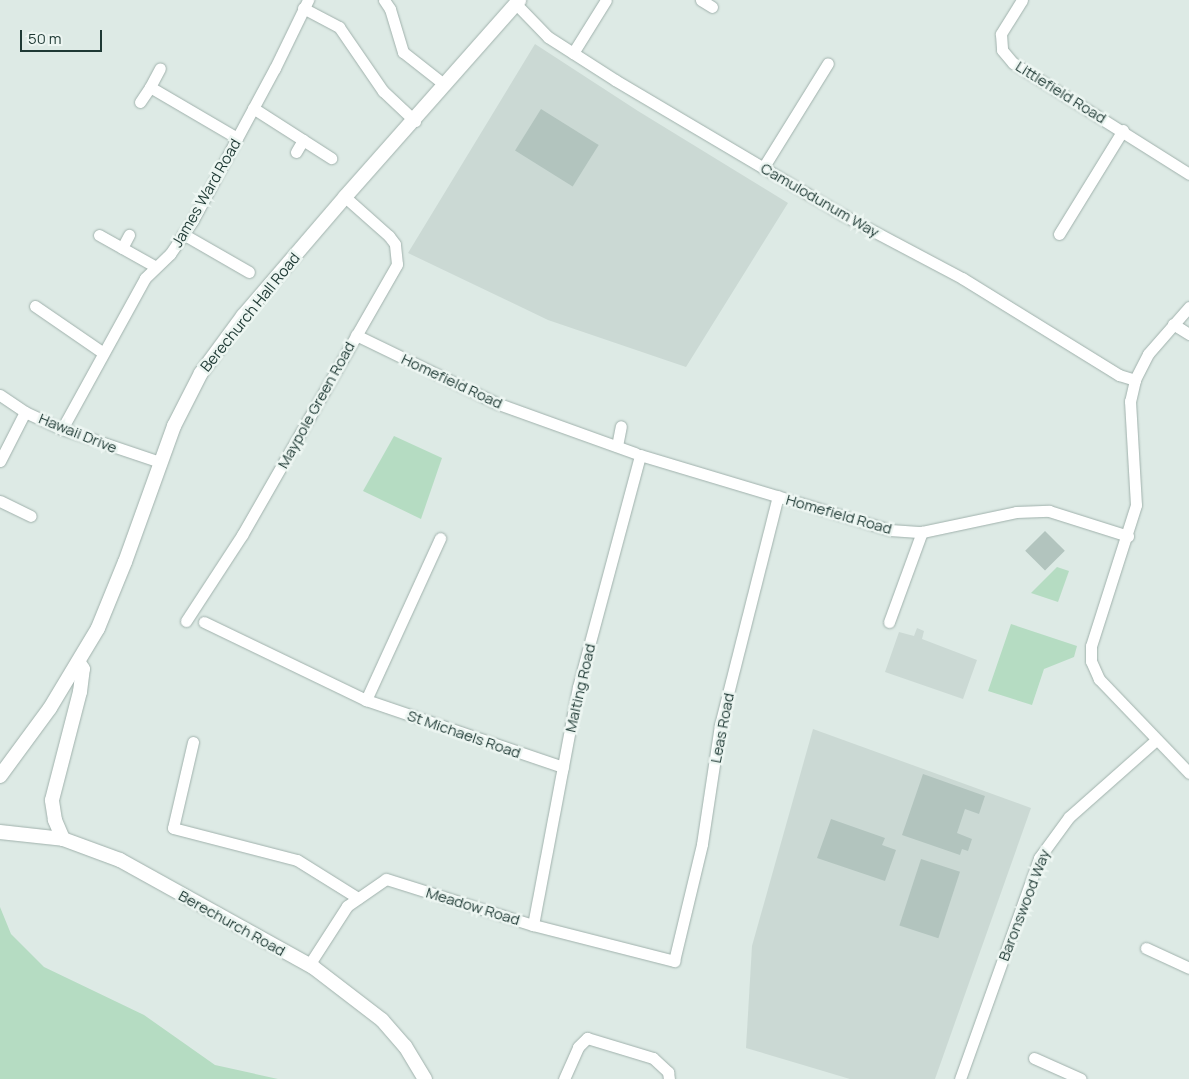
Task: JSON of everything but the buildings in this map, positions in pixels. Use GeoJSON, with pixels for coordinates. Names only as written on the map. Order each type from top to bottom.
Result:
{"type":"FeatureCollection","features":[{"type":"Feature","properties":{"kind":"street"},"geometry":{"type":"LineString","coordinates":[[384,0],[390,9],[403,52],[445,85]]}},
{"type":"Feature","properties":{"kind":"street"},"geometry":{"type":"LineString","coordinates":[[573,53],[606,0]]}},
{"type":"Feature","properties":{"kind":"street"},"geometry":{"type":"LineString","coordinates":[[701,0],[712,7]]}},
{"type":"Feature","properties":{"kind":"street","name":"Littlefield Road"},"geometry":{"type":"LineString","coordinates":[[1022,0],[1001,34],[1002,50],[1013,63],[1123,130],[1189,174]]}},
{"type":"Feature","properties":{"kind":"street","name":"Berechurch Hall Road"},"geometry":{"type":"LineString","coordinates":[[0,776],[29,738],[79,662],[98,628],[125,562],[160,462],[186,400],[206,365],[243,316],[517,2]]}},
{"type":"Feature","properties":{"kind":"street","name":"Camulodunum Way"},"geometry":{"type":"LineString","coordinates":[[517,2],[548,37],[573,53],[763,168],[962,278],[1119,375],[1135,380]]}},
{"type":"Feature","properties":{"kind":"street"},"geometry":{"type":"LineString","coordinates":[[305,4],[339,27],[383,91],[415,121]]}},
{"type":"Feature","properties":{"kind":"street","name":"James Ward Road"},"geometry":{"type":"LineString","coordinates":[[62,429],[102,352],[145,278],[183,234],[253,108],[305,4]]}},
{"type":"Feature","properties":{"kind":"street"},"geometry":{"type":"LineString","coordinates":[[763,168],[828,63]]}},
{"type":"Feature","properties":{"kind":"street"},"geometry":{"type":"LineString","coordinates":[[140,102],[160,68]]}},
{"type":"Feature","properties":{"kind":"street"},"geometry":{"type":"LineString","coordinates":[[150,87],[237,138]]}},
{"type":"Feature","properties":{"kind":"street"},"geometry":{"type":"LineString","coordinates":[[253,108],[331,158]]}},
{"type":"Feature","properties":{"kind":"street","name":"Littlefield Road"},"geometry":{"type":"LineString","coordinates":[[1059,234],[1123,130]]}},
{"type":"Feature","properties":{"kind":"street"},"geometry":{"type":"LineString","coordinates":[[296,152],[303,140]]}},
{"type":"Feature","properties":{"kind":"street","name":"Maypole Green Road"},"geometry":{"type":"LineString","coordinates":[[186,621],[242,536],[397,264],[397,253],[390,236],[345,197]]}},
{"type":"Feature","properties":{"kind":"street"},"geometry":{"type":"LineString","coordinates":[[183,234],[249,272]]}},
{"type":"Feature","properties":{"kind":"street"},"geometry":{"type":"LineString","coordinates":[[99,235],[156,267]]}},
{"type":"Feature","properties":{"kind":"street"},"geometry":{"type":"LineString","coordinates":[[122,248],[129,235]]}},
{"type":"Feature","properties":{"kind":"street"},"geometry":{"type":"LineString","coordinates":[[35,306],[102,352]]}},
{"type":"Feature","properties":{"kind":"street"},"geometry":{"type":"LineString","coordinates":[[1189,307],[1148,354],[1135,380],[1130,401],[1136,505],[1128,536],[1091,646],[1091,661],[1099,679],[1155,741],[1176,757],[1189,773]]}},
{"type":"Feature","properties":{"kind":"street"},"geometry":{"type":"LineString","coordinates":[[1173,324],[1189,334]]}},
{"type":"Feature","properties":{"kind":"street","name":"Homefield Road"},"geometry":{"type":"LineString","coordinates":[[356,335],[496,403],[637,454],[890,530],[922,532],[1016,512],[1049,511],[1128,536]]}},
{"type":"Feature","properties":{"kind":"street","name":"Hawaii Drive"},"geometry":{"type":"LineString","coordinates":[[0,394],[25,412],[62,429],[160,462]]}},
{"type":"Feature","properties":{"kind":"street"},"geometry":{"type":"LineString","coordinates":[[0,461],[25,412]]}},
{"type":"Feature","properties":{"kind":"street"},"geometry":{"type":"LineString","coordinates":[[617,446],[621,426]]}},
{"type":"Feature","properties":{"kind":"street","name":"Malting Road"},"geometry":{"type":"LineString","coordinates":[[533,925],[578,687],[637,454]]}},
{"type":"Feature","properties":{"kind":"street","name":"Leas Road"},"geometry":{"type":"LineString","coordinates":[[674,961],[702,844],[720,725],[778,496]]}},
{"type":"Feature","properties":{"kind":"street"},"geometry":{"type":"LineString","coordinates":[[0,501],[31,516]]}},
{"type":"Feature","properties":{"kind":"street"},"geometry":{"type":"LineString","coordinates":[[890,622],[922,532]]}},
{"type":"Feature","properties":{"kind":"street"},"geometry":{"type":"LineString","coordinates":[[366,700],[440,538]]}},
{"type":"Feature","properties":{"kind":"street","name":"St Michaels Road"},"geometry":{"type":"LineString","coordinates":[[204,622],[366,700],[563,768]]}},
{"type":"Feature","properties":{"kind":"street"},"geometry":{"type":"LineString","coordinates":[[63,839],[55,820],[52,800],[80,692],[83,669],[79,662]]}},
{"type":"Feature","properties":{"kind":"street","name":"Baronswood Way"},"geometry":{"type":"LineString","coordinates":[[960,1079],[1039,858],[1073,814],[1155,741]]}},
{"type":"Feature","properties":{"kind":"street"},"geometry":{"type":"LineString","coordinates":[[193,742],[173,828],[297,860],[358,898]]}},
{"type":"Feature","properties":{"kind":"street","name":"Berechurch Road"},"geometry":{"type":"LineString","coordinates":[[0,832],[63,839],[120,860],[309,965],[382,1020],[405,1046],[425,1079]]}},
{"type":"Feature","properties":{"kind":"street","name":"Meadow Road"},"geometry":{"type":"LineString","coordinates":[[309,965],[347,906],[386,879],[533,925],[674,961]]}},
{"type":"Feature","properties":{"kind":"street"},"geometry":{"type":"LineString","coordinates":[[1146,948],[1189,968]]}},
{"type":"Feature","properties":{"kind":"street"},"geometry":{"type":"LineString","coordinates":[[564,1079],[578,1048],[587,1038],[653,1058],[668,1072],[669,1079]]}},
{"type":"Feature","properties":{"kind":"street"},"geometry":{"type":"LineString","coordinates":[[1034,1058],[1081,1079]]}},
{"type":"Feature","properties":{"kind":"shaded area"},"geometry":{"type":"Polygon","coordinates":[[[535,44],[638,111],[788,203],[686,367],[548,320],[408,253],[535,44]]]}},
{"type":"Feature","properties":{"kind":"shaded area"},"geometry":{"type":"Polygon","coordinates":[[[917,628],[924,631],[922,639],[977,660],[963,699],[885,672],[899,632],[914,636],[917,628]]]}},
{"type":"Feature","properties":{"kind":"shaded area"},"geometry":{"type":"Polygon","coordinates":[[[813,729],[1031,808],[935,1079],[850,1079],[746,1048],[752,946],[813,729]]]}},
{"type":"Feature","properties":{"kind":"green space"},"geometry":{"type":"Polygon","coordinates":[[[394,436],[442,458],[421,519],[363,491],[394,436]]]}},
{"type":"Feature","properties":{"kind":"green space"},"geometry":{"type":"Polygon","coordinates":[[[1057,567],[1069,571],[1058,602],[1031,593],[1057,567]]]}},
{"type":"Feature","properties":{"kind":"green space"},"geometry":{"type":"Polygon","coordinates":[[[1011,624],[1077,646],[1074,657],[1044,669],[1032,705],[988,691],[1011,624]]]}},
{"type":"Feature","properties":{"kind":"green space"},"geometry":{"type":"Polygon","coordinates":[[[0,907],[11,934],[44,967],[144,1015],[215,1065],[278,1079],[0,1079],[0,907]]]}}]}
